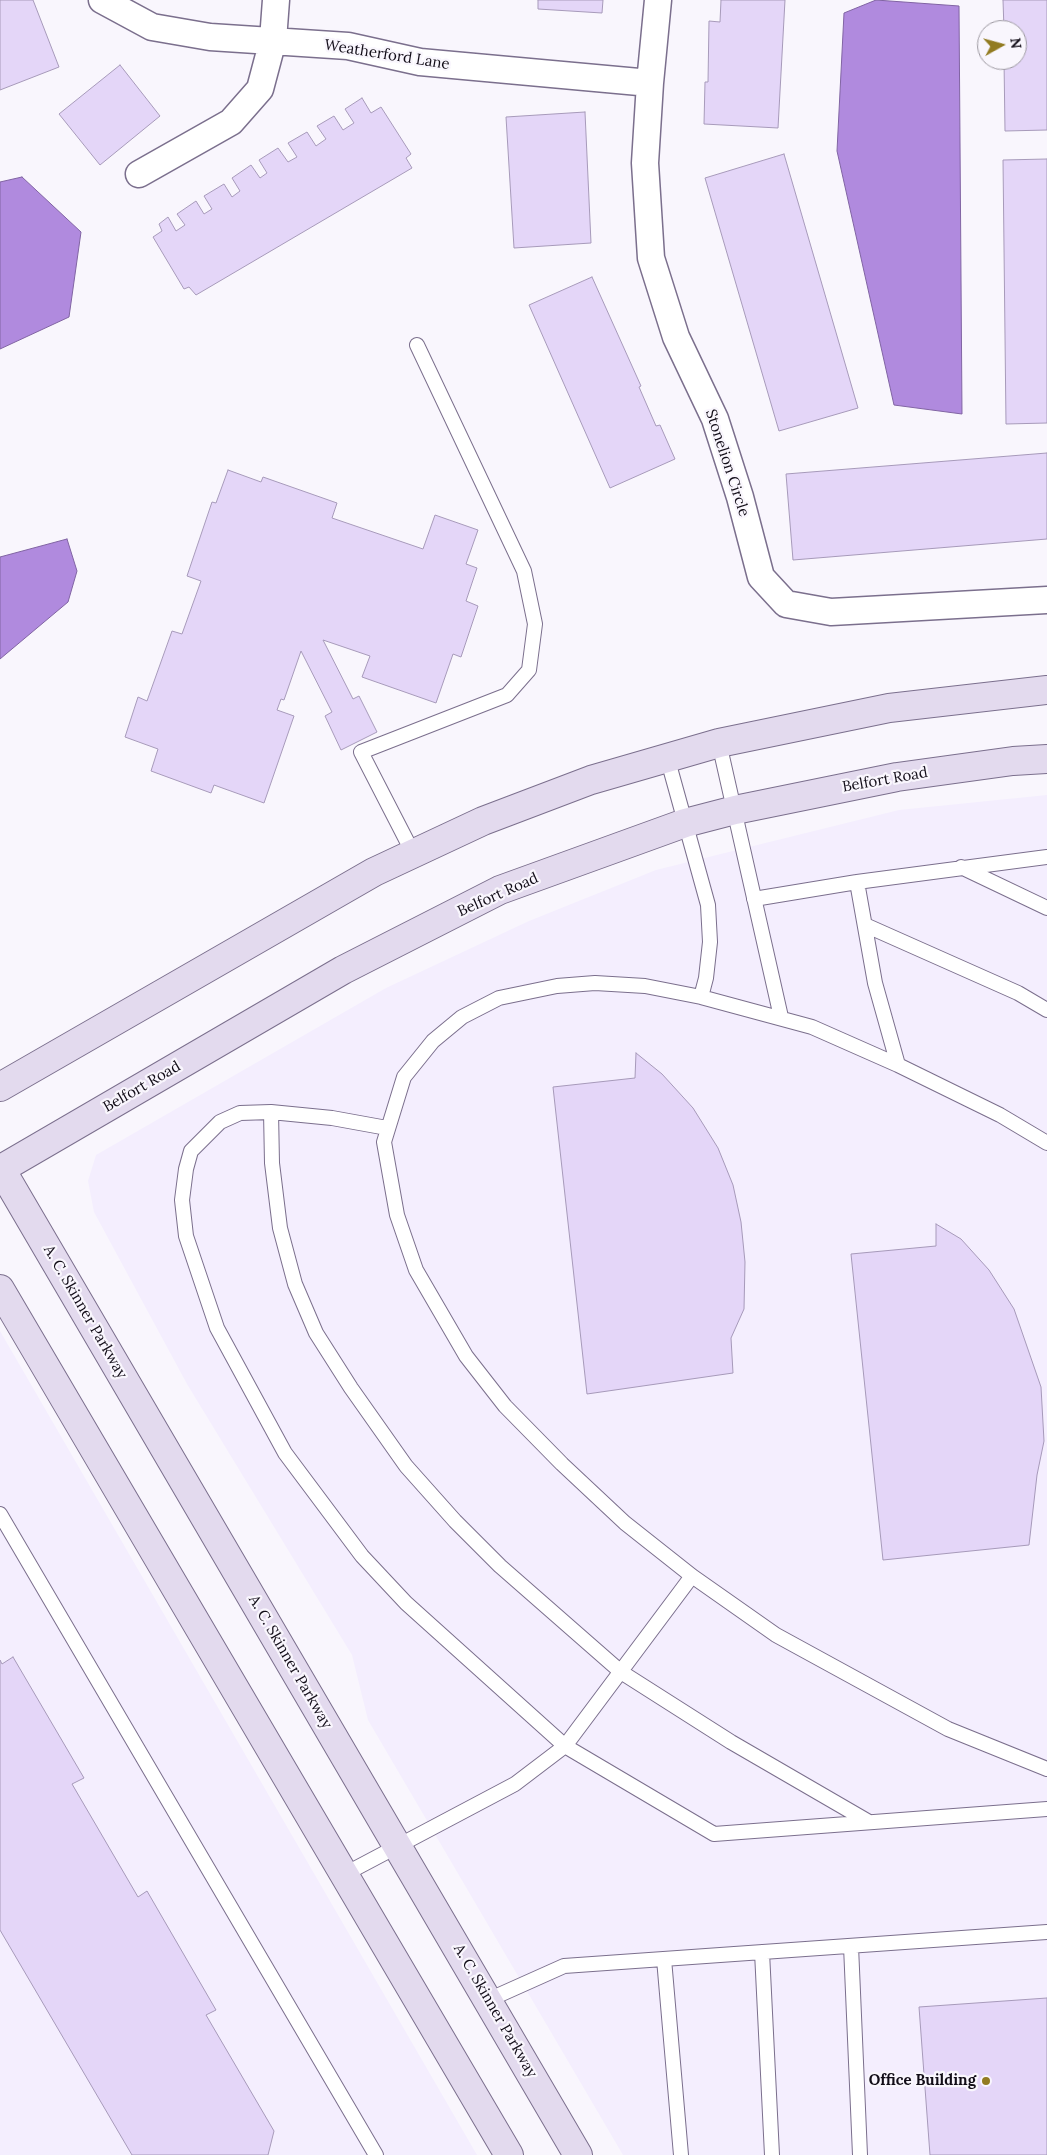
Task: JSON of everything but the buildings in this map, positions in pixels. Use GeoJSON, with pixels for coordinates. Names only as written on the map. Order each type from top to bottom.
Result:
{"type":"FeatureCollection","features":[{"type":"Feature","properties":{"kind":"main road"},"geometry":{"type":"LineString","coordinates":[[0,1088],[374,872],[483,821],[582,783],[720,743],[889,708],[1047,690]]}},
{"type":"Feature","properties":{"kind":"main road","name":"Belfort Road"},"geometry":{"type":"LineString","coordinates":[[1,1169],[343,970],[500,890],[685,824],[735,810],[897,776],[1013,761],[1047,759]]}},
{"type":"Feature","properties":{"kind":"main road","name":"A. C. Skinner Parkway"},"geometry":{"type":"LineString","coordinates":[[1,1169],[578,2155]]}},
{"type":"Feature","properties":{"kind":"main road"},"geometry":{"type":"LineString","coordinates":[[0,1289],[509,2155]]}},
{"type":"Feature","properties":{"kind":"street","name":"Weatherford Lane"},"geometry":{"type":"LineString","coordinates":[[102,0],[152,27],[210,37],[348,46],[420,62],[650,83]]}},
{"type":"Feature","properties":{"kind":"street"},"geometry":{"type":"LineString","coordinates":[[139,174],[231,122],[260,89],[273,40],[276,0]]}},
{"type":"Feature","properties":{"kind":"street","name":"Stonelion Circle"},"geometry":{"type":"LineString","coordinates":[[658,0],[650,83],[646,163],[650,258],[676,337],[715,419],[740,497],[761,577],[786,604],[831,612],[1047,600]]}},
{"type":"Feature","properties":{"kind":"lane"},"geometry":{"type":"LineString","coordinates":[[414,853],[361,752],[506,695],[529,670],[535,624],[524,571],[417,345]]}},
{"type":"Feature","properties":{"kind":"lane"},"geometry":{"type":"LineString","coordinates":[[720,743],[781,1017]]}},
{"type":"Feature","properties":{"kind":"lane"},"geometry":{"type":"LineString","coordinates":[[667,758],[708,906],[710,942],[702,997]]}},
{"type":"Feature","properties":{"kind":"lane"},"geometry":{"type":"LineString","coordinates":[[754,899],[960,867],[1047,857]]}},
{"type":"Feature","properties":{"kind":"lane"},"geometry":{"type":"LineString","coordinates":[[960,867],[1047,908]]}},
{"type":"Feature","properties":{"kind":"lane"},"geometry":{"type":"LineString","coordinates":[[857,882],[875,983],[898,1065]]}},
{"type":"Feature","properties":{"kind":"lane"},"geometry":{"type":"LineString","coordinates":[[865,925],[1018,993],[1047,1010]]}},
{"type":"Feature","properties":{"kind":"lane"},"geometry":{"type":"LineString","coordinates":[[1047,1144],[1000,1115],[898,1065],[812,1027],[702,997],[645,986],[595,983],[556,986],[499,998],[462,1017],[433,1041],[404,1078],[384,1142],[397,1215],[416,1270],[466,1356],[505,1406],[624,1523],[692,1576],[776,1635],[939,1724],[1047,1768]]}},
{"type":"Feature","properties":{"kind":"lane"},"geometry":{"type":"LineString","coordinates":[[387,1128],[332,1118],[270,1112],[240,1113],[220,1122],[191,1151],[186,1169],[182,1200],[186,1236],[217,1328],[285,1453],[362,1556],[406,1603],[565,1746],[714,1834],[1047,1809]]}},
{"type":"Feature","properties":{"kind":"lane"},"geometry":{"type":"LineString","coordinates":[[270,1112],[272,1163],[280,1228],[296,1284],[321,1341],[351,1388],[406,1466],[455,1521],[500,1566],[621,1672],[731,1742],[869,1822]]}},
{"type":"Feature","properties":{"kind":"lane"},"geometry":{"type":"LineString","coordinates":[[0,1514],[376,2155]]}},
{"type":"Feature","properties":{"kind":"lane"},"geometry":{"type":"LineString","coordinates":[[345,1874],[515,1784],[565,1746],[692,1576]]}},
{"type":"Feature","properties":{"kind":"lane"},"geometry":{"type":"LineString","coordinates":[[488,2000],[564,1966],[1047,1932]]}},
{"type":"Feature","properties":{"kind":"lane"},"geometry":{"type":"LineString","coordinates":[[851,1946],[860,2155]]}},
{"type":"Feature","properties":{"kind":"lane"},"geometry":{"type":"LineString","coordinates":[[762,1952],[772,2155]]}},
{"type":"Feature","properties":{"kind":"lane"},"geometry":{"type":"LineString","coordinates":[[664,1959],[681,2155]]}},
{"type":"Feature","properties":{"kind":"shaded area"},"geometry":{"type":"Polygon","coordinates":[[[876,0],[959,6],[962,414],[894,405],[837,151],[844,13],[876,0]]]}},
{"type":"Feature","properties":{"kind":"shaded area"},"geometry":{"type":"Polygon","coordinates":[[[22,177],[81,232],[69,317],[0,349],[0,182],[22,177]]]}},
{"type":"Feature","properties":{"kind":"shaded area"},"geometry":{"type":"Polygon","coordinates":[[[67,539],[77,571],[68,602],[0,659],[0,557],[67,539]]]}},
{"type":"Feature","properties":{"kind":"shaded area"},"geometry":{"type":"Polygon","coordinates":[[[1047,795],[1047,2155],[623,2155],[368,1720],[352,1655],[187,1384],[94,1212],[88,1181],[96,1155],[386,988],[529,921],[656,870],[899,810],[1047,795]]]}},
{"type":"Feature","properties":{"kind":"shaded area"},"geometry":{"type":"Polygon","coordinates":[[[0,1331],[477,2155],[0,2155],[0,1331]]]}},
{"type":"Feature","properties":{"kind":"place","name":"Office Building"},"geometry":{"type":"Point","coordinates":[986,2081]}}]}
